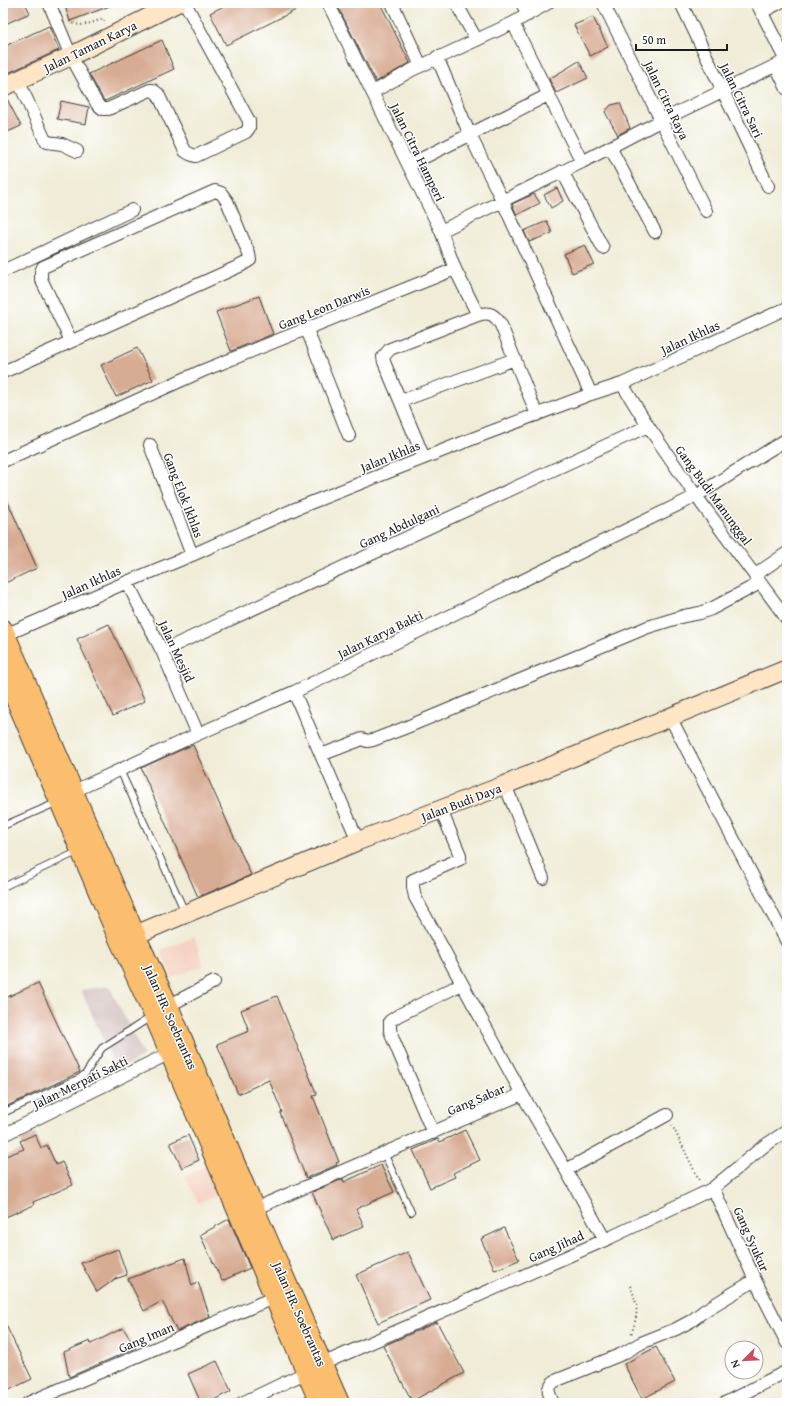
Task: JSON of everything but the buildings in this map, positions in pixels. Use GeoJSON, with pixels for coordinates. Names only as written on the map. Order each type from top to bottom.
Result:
{"type":"FeatureCollection","features":[{"type":"Feature","properties":{"kind":"main road","name":"Jalan HR. Soebrantas"},"geometry":{"type":"LineString","coordinates":[[4,633],[67,796],[81,850],[116,932],[161,1010],[254,1209],[276,1285]]}},
{"type":"Feature","properties":{"kind":"main road","name":"Jalan HR. Soebrantas"},"geometry":{"type":"LineString","coordinates":[[3,669],[135,935],[161,1010],[170,1053],[315,1368],[339,1403]]}},
{"type":"Feature","properties":{"kind":"main road","name":"Jalan HR. Soebrantas"},"geometry":{"type":"LineString","coordinates":[[315,1368],[320,1403]]}},
{"type":"Feature","properties":{"kind":"street"},"geometry":{"type":"LineString","coordinates":[[49,3],[71,56],[98,104],[103,110],[150,90],[154,90],[158,94],[185,150],[196,156],[246,132],[249,128],[249,121],[185,3]]}},
{"type":"Feature","properties":{"kind":"street","name":"Jalan Taman Karya"},"geometry":{"type":"LineString","coordinates":[[10,83],[71,56],[176,3]]}},
{"type":"Feature","properties":{"kind":"street","name":"Jalan Citra Hamperi"},"geometry":{"type":"LineString","coordinates":[[328,3],[441,231],[455,269],[478,315]]}},
{"type":"Feature","properties":{"kind":"street"},"geometry":{"type":"LineString","coordinates":[[392,3],[421,66]]}},
{"type":"Feature","properties":{"kind":"street"},"geometry":{"type":"LineString","coordinates":[[456,3],[476,39]]}},
{"type":"Feature","properties":{"kind":"street"},"geometry":{"type":"LineString","coordinates":[[522,3],[528,15]]}},
{"type":"Feature","properties":{"kind":"street"},"geometry":{"type":"LineString","coordinates":[[373,92],[437,57],[513,23],[548,3]]}},
{"type":"Feature","properties":{"kind":"street","name":"Jalan Citra Raya"},"geometry":{"type":"LineString","coordinates":[[603,3],[706,211]]}},
{"type":"Feature","properties":{"kind":"street","name":"Jalan Citra Sari"},"geometry":{"type":"LineString","coordinates":[[680,3],[768,186]]}},
{"type":"Feature","properties":{"kind":"street"},"geometry":{"type":"LineString","coordinates":[[779,3],[760,7],[783,62],[787,89]]}},
{"type":"Feature","properties":{"kind":"street"},"geometry":{"type":"LineString","coordinates":[[513,23],[582,162]]}},
{"type":"Feature","properties":{"kind":"street"},"geometry":{"type":"LineString","coordinates":[[437,57],[470,135],[502,200],[591,394]]}},
{"type":"Feature","properties":{"kind":"street"},"geometry":{"type":"LineString","coordinates":[[441,231],[582,162],[662,120],[783,62]]}},
{"type":"Feature","properties":{"kind":"street"},"geometry":{"type":"LineString","coordinates":[[10,83],[47,142],[62,144],[77,151]]}},
{"type":"Feature","properties":{"kind":"street"},"geometry":{"type":"LineString","coordinates":[[409,165],[548,96]]}},
{"type":"Feature","properties":{"kind":"street"},"geometry":{"type":"LineString","coordinates":[[610,147],[655,232]]}},
{"type":"Feature","properties":{"kind":"street"},"geometry":{"type":"LineString","coordinates":[[562,171],[603,248]]}},
{"type":"Feature","properties":{"kind":"street"},"geometry":{"type":"LineString","coordinates":[[3,372],[242,265],[250,260],[250,254],[227,201],[221,193],[215,191],[43,267],[41,279],[71,341]]}},
{"type":"Feature","properties":{"kind":"street"},"geometry":{"type":"LineString","coordinates":[[3,271],[132,210]]}},
{"type":"Feature","properties":{"kind":"street","name":"Gang Leon Darwis"},"geometry":{"type":"LineString","coordinates":[[3,461],[202,371],[307,330],[455,269]]}},
{"type":"Feature","properties":{"kind":"street","name":"Jalan Ikhlas"},"geometry":{"type":"LineString","coordinates":[[4,633],[192,555],[295,509],[536,415],[622,384],[787,308]]}},
{"type":"Feature","properties":{"kind":"street"},"geometry":{"type":"LineString","coordinates":[[424,458],[384,362],[384,354],[390,349],[478,315],[488,313],[493,315],[501,325],[536,415]]}},
{"type":"Feature","properties":{"kind":"street"},"geometry":{"type":"LineString","coordinates":[[307,330],[349,436]]}},
{"type":"Feature","properties":{"kind":"street"},"geometry":{"type":"LineString","coordinates":[[401,401],[515,359]]}},
{"type":"Feature","properties":{"kind":"street","name":"Gang Budi Manunggal"},"geometry":{"type":"LineString","coordinates":[[622,384],[648,426],[696,496],[787,619]]}},
{"type":"Feature","properties":{"kind":"street","name":"Gang Abdulgani"},"geometry":{"type":"LineString","coordinates":[[162,650],[648,426]]}},
{"type":"Feature","properties":{"kind":"street","name":"Jalan Karya Bakti"},"geometry":{"type":"LineString","coordinates":[[67,796],[198,734],[294,692],[696,496],[787,439]]}},
{"type":"Feature","properties":{"kind":"street","name":"Gang Elok Ikhlas"},"geometry":{"type":"LineString","coordinates":[[150,445],[192,555]]}},
{"type":"Feature","properties":{"kind":"street"},"geometry":{"type":"LineString","coordinates":[[321,755],[355,742],[362,740],[373,740],[402,729],[648,627],[711,609],[758,579],[787,553]]}},
{"type":"Feature","properties":{"kind":"street","name":"Jalan Mesjid"},"geometry":{"type":"LineString","coordinates":[[127,582],[162,650],[198,734]]}},
{"type":"Feature","properties":{"kind":"street","name":"Jalan Budi Daya"},"geometry":{"type":"LineString","coordinates":[[135,935],[358,841],[505,785],[787,669]]}},
{"type":"Feature","properties":{"kind":"street"},"geometry":{"type":"LineString","coordinates":[[294,692],[358,841]]}},
{"type":"Feature","properties":{"kind":"street"},"geometry":{"type":"LineString","coordinates":[[670,718],[787,942]]}},
{"type":"Feature","properties":{"kind":"street"},"geometry":{"type":"LineString","coordinates":[[505,785],[544,878]]}},
{"type":"Feature","properties":{"kind":"street"},"geometry":{"type":"LineString","coordinates":[[441,810],[460,855],[460,859],[413,880],[415,897],[522,1094]]}},
{"type":"Feature","properties":{"kind":"street"},"geometry":{"type":"LineString","coordinates":[[161,1010],[214,982]]}},
{"type":"Feature","properties":{"kind":"street"},"geometry":{"type":"LineString","coordinates":[[433,1133],[393,1039],[390,1030],[390,1021],[399,1015],[462,984]]}},
{"type":"Feature","properties":{"kind":"street","name":"Jalan Merpati Sakti"},"geometry":{"type":"LineString","coordinates":[[3,1135],[170,1053]]}},
{"type":"Feature","properties":{"kind":"street","name":"Gang Sabar"},"geometry":{"type":"LineString","coordinates":[[254,1209],[522,1094],[605,1240]]}},
{"type":"Feature","properties":{"kind":"street"},"geometry":{"type":"LineString","coordinates":[[566,1170],[667,1115]]}},
{"type":"Feature","properties":{"kind":"street","name":"Gang Jihad"},"geometry":{"type":"LineString","coordinates":[[242,1403],[315,1368],[605,1240],[709,1190],[764,1146],[787,1131]]}},
{"type":"Feature","properties":{"kind":"street","name":"Gang Syukur"},"geometry":{"type":"LineString","coordinates":[[709,1190],[787,1343]]}},
{"type":"Feature","properties":{"kind":"street"},"geometry":{"type":"LineString","coordinates":[[553,1403],[548,1391],[550,1385],[554,1381],[622,1354],[692,1321],[704,1311],[755,1280]]}},
{"type":"Feature","properties":{"kind":"street","name":"Gang Iman"},"geometry":{"type":"LineString","coordinates":[[28,1403],[276,1285]]}},
{"type":"Feature","properties":{"kind":"street"},"geometry":{"type":"LineString","coordinates":[[725,1403],[787,1371]]}},
{"type":"Feature","properties":{"kind":"lane"},"geometry":{"type":"LineString","coordinates":[[120,770],[185,913]]}},
{"type":"Feature","properties":{"kind":"lane"},"geometry":{"type":"LineString","coordinates":[[3,826],[67,796]]}},
{"type":"Feature","properties":{"kind":"lane"},"geometry":{"type":"LineString","coordinates":[[3,887],[81,850]]}},
{"type":"Feature","properties":{"kind":"lane"},"geometry":{"type":"LineString","coordinates":[[3,1113],[80,1078],[86,1073],[102,1048],[161,1010]]}},
{"type":"Feature","properties":{"kind":"lane"},"geometry":{"type":"LineString","coordinates":[[384,1153],[411,1212]]}},
{"type":"Feature","properties":{"kind":"path"},"geometry":{"type":"LineString","coordinates":[[68,19],[73,23],[86,24],[102,19],[110,36]]}},
{"type":"Feature","properties":{"kind":"path"},"geometry":{"type":"LineString","coordinates":[[667,1115],[709,1190]]}},
{"type":"Feature","properties":{"kind":"path"},"geometry":{"type":"LineString","coordinates":[[622,1354],[629,1341],[636,1320],[636,1301],[630,1286]]}},
{"type":"Feature","properties":{"kind":"shaded area"},"geometry":{"type":"Polygon","coordinates":[[[194,937],[204,965],[172,978],[161,950],[194,937]]]}},
{"type":"Feature","properties":{"kind":"shaded area"},"geometry":{"type":"Polygon","coordinates":[[[109,986],[144,1056],[117,1071],[81,990],[109,986]]]}},
{"type":"Feature","properties":{"kind":"shaded area"},"geometry":{"type":"Polygon","coordinates":[[[206,1166],[218,1195],[198,1203],[185,1176],[206,1166]]]}}]}
